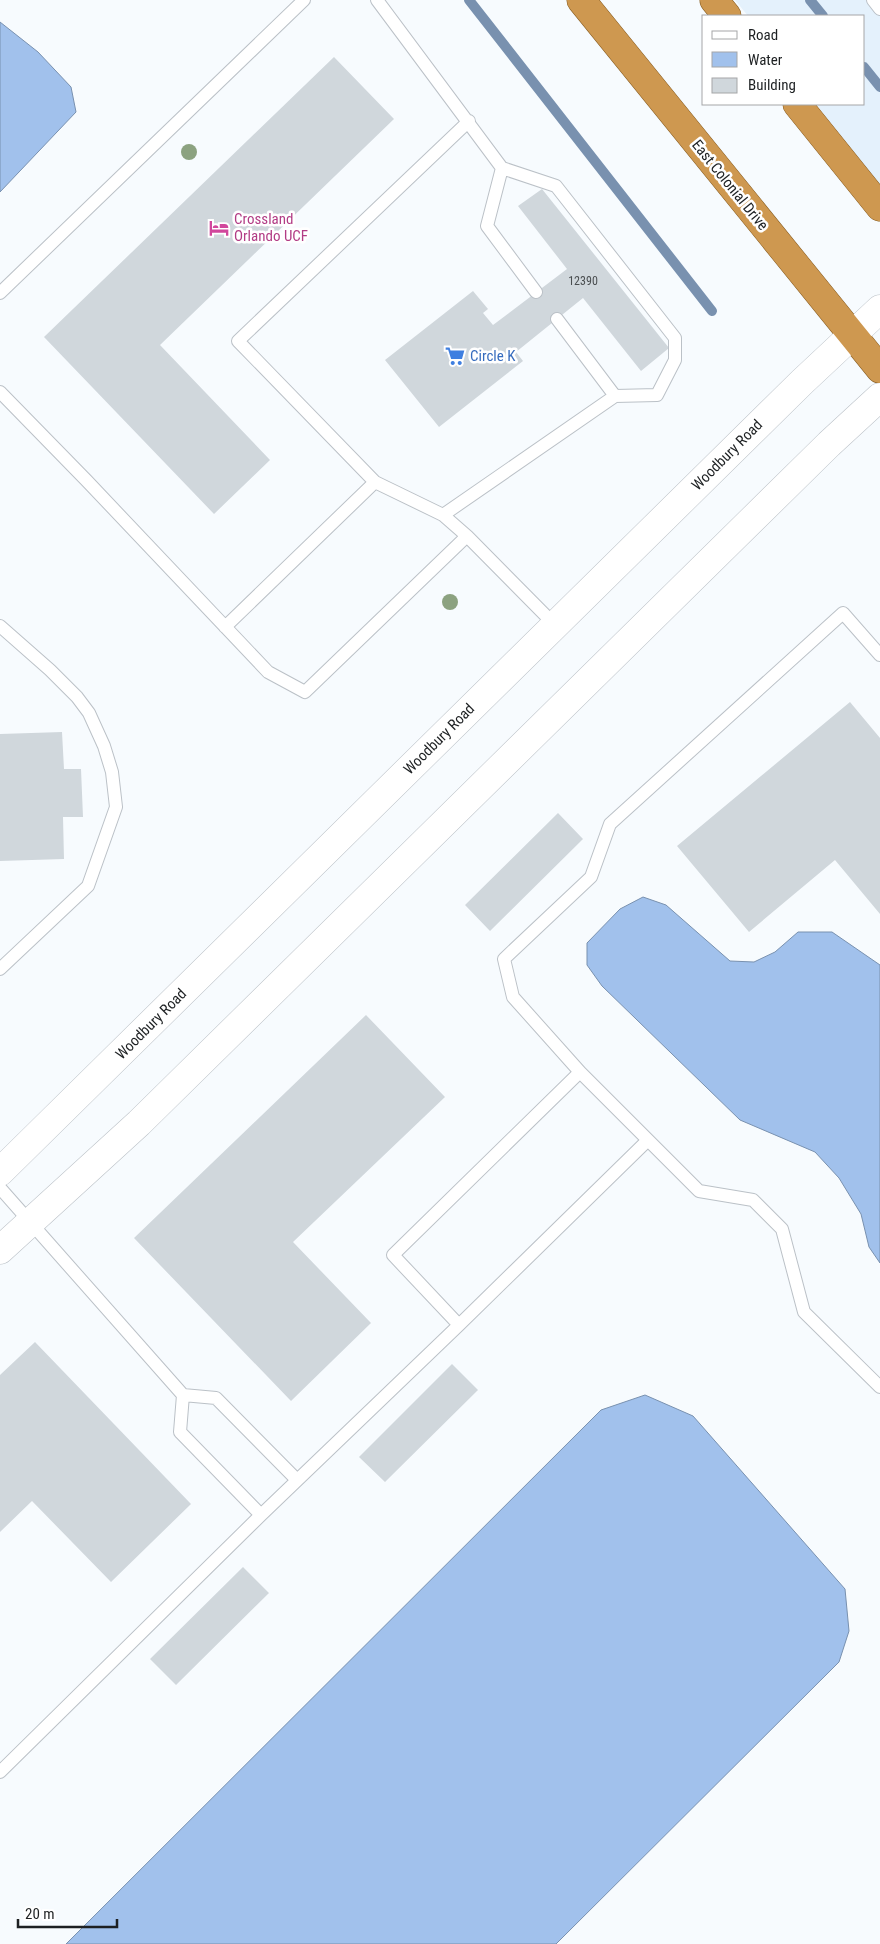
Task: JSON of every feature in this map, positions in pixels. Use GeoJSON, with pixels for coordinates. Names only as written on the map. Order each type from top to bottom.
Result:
{"type":"FeatureCollection","features":[{"type":"Feature","properties":{"kind":"highway","name":"East Colonial Drive"},"geometry":{"type":"LineString","coordinates":[[581,0],[880,369]]}},
{"type":"Feature","properties":{"kind":"highway"},"geometry":{"type":"LineString","coordinates":[[714,0],[726,15]]}},
{"type":"Feature","properties":{"kind":"highway"},"geometry":{"type":"LineString","coordinates":[[798,105],[880,207]]}},
{"type":"Feature","properties":{"kind":"street","name":"Woodbury Road"},"geometry":{"type":"LineString","coordinates":[[0,1172],[554,626],[851,335],[880,309]]}},
{"type":"Feature","properties":{"kind":"street"},"geometry":{"type":"LineString","coordinates":[[0,1250],[139,1123],[829,444],[880,397]]}},
{"type":"Feature","properties":{"kind":"lane"},"geometry":{"type":"LineString","coordinates":[[0,293],[304,0]]}},
{"type":"Feature","properties":{"kind":"lane"},"geometry":{"type":"LineString","coordinates":[[377,0],[469,121],[502,168],[556,186],[675,338],[675,360],[656,395],[615,396],[443,516]]}},
{"type":"Feature","properties":{"kind":"lane"},"geometry":{"type":"LineString","coordinates":[[873,0],[880,8]]}},
{"type":"Feature","properties":{"kind":"lane"},"geometry":{"type":"LineString","coordinates":[[469,121],[238,341],[376,482],[443,516],[467,536],[554,626]]}},
{"type":"Feature","properties":{"kind":"lane"},"geometry":{"type":"LineString","coordinates":[[502,168],[488,226],[536,292]]}},
{"type":"Feature","properties":{"kind":"lane"},"geometry":{"type":"LineString","coordinates":[[557,319],[615,396]]}},
{"type":"Feature","properties":{"kind":"lane"},"geometry":{"type":"LineString","coordinates":[[0,392],[268,672],[305,692],[467,536]]}},
{"type":"Feature","properties":{"kind":"lane"},"geometry":{"type":"LineString","coordinates":[[225,627],[376,482]]}},
{"type":"Feature","properties":{"kind":"lane"},"geometry":{"type":"LineString","coordinates":[[880,655],[843,613],[610,824],[591,877],[504,959],[512,997],[580,1072],[699,1191],[753,1200],[782,1230],[804,1312],[880,1388]]}},
{"type":"Feature","properties":{"kind":"lane"},"geometry":{"type":"LineString","coordinates":[[0,626],[77,696],[89,713],[97,727],[112,772],[116,807],[88,886],[0,968]]}},
{"type":"Feature","properties":{"kind":"lane"},"geometry":{"type":"LineString","coordinates":[[460,1325],[393,1255],[580,1072]]}},
{"type":"Feature","properties":{"kind":"lane"},"geometry":{"type":"LineString","coordinates":[[0,1772],[261,1515],[460,1325],[648,1140]]}},
{"type":"Feature","properties":{"kind":"lane"},"geometry":{"type":"LineString","coordinates":[[0,1188],[183,1395],[216,1398],[297,1480]]}},
{"type":"Feature","properties":{"kind":"lane"},"geometry":{"type":"LineString","coordinates":[[183,1395],[180,1432],[261,1515]]}},
{"type":"Feature","properties":{"kind":"shaded area"},"geometry":{"type":"Polygon","coordinates":[[[735,0],[880,0],[880,185],[817,105],[865,105],[865,15],[747,15],[735,0]]]}},
{"type":"Feature","properties":{"kind":"water"},"geometry":{"type":"Polygon","coordinates":[[[0,22],[38,52],[71,87],[76,112],[0,192],[0,22]]]}},
{"type":"Feature","properties":{"kind":"water"},"geometry":{"type":"Polygon","coordinates":[[[643,897],[666,905],[730,961],[754,962],[775,952],[798,932],[832,932],[880,965],[880,1263],[869,1247],[861,1214],[839,1178],[815,1152],[740,1120],[602,986],[587,965],[587,943],[620,909],[643,897]]]}},
{"type":"Feature","properties":{"kind":"water"},"geometry":{"type":"Polygon","coordinates":[[[645,1395],[693,1416],[845,1589],[849,1631],[839,1662],[556,1944],[66,1944],[601,1410],[645,1395]]]}},
{"type":"Feature","properties":{"kind":"building","name":"Crossland Orlando UCF"},"geometry":{"type":"Polygon","coordinates":[[[334,57],[394,119],[160,345],[270,460],[214,514],[44,337],[334,57]]]}},
{"type":"Feature","properties":{"kind":"building"},"geometry":{"type":"Polygon","coordinates":[[[542,189],[669,348],[641,371],[583,298],[516,352],[523,361],[439,427],[385,360],[473,291],[488,309],[483,313],[493,325],[567,269],[518,206],[542,189]]]}},
{"type":"Feature","properties":{"kind":"building"},"geometry":{"type":"Polygon","coordinates":[[[850,702],[880,738],[880,914],[835,860],[749,932],[677,846],[850,702]]]}},
{"type":"Feature","properties":{"kind":"building"},"geometry":{"type":"Polygon","coordinates":[[[62,732],[64,769],[81,769],[83,817],[63,817],[64,859],[0,861],[0,734],[62,732]]]}},
{"type":"Feature","properties":{"kind":"building"},"geometry":{"type":"Polygon","coordinates":[[[558,813],[583,839],[490,931],[465,905],[558,813]]]}},
{"type":"Feature","properties":{"kind":"building"},"geometry":{"type":"Polygon","coordinates":[[[366,1015],[445,1097],[293,1242],[371,1323],[291,1401],[134,1238],[366,1015]]]}},
{"type":"Feature","properties":{"kind":"building"},"geometry":{"type":"Polygon","coordinates":[[[35,1342],[191,1504],[111,1582],[32,1501],[0,1532],[0,1375],[35,1342]]]}},
{"type":"Feature","properties":{"kind":"building"},"geometry":{"type":"Polygon","coordinates":[[[452,1364],[478,1390],[385,1482],[359,1457],[452,1364]]]}},
{"type":"Feature","properties":{"kind":"building"},"geometry":{"type":"Polygon","coordinates":[[[243,1567],[269,1593],[176,1685],[150,1659],[243,1567]]]}},
{"type":"Feature","properties":{"kind":"waterway"},"geometry":{"type":"LineString","coordinates":[[469,0],[712,311]]}},
{"type":"Feature","properties":{"kind":"waterway"},"geometry":{"type":"LineString","coordinates":[[810,0],[822,15]]}},
{"type":"Feature","properties":{"kind":"waterway"},"geometry":{"type":"LineString","coordinates":[[865,68],[880,87]]}},
{"type":"Feature","properties":{"kind":"place","name":"Crossland Orlando UCF"},"geometry":{"type":"Point","coordinates":[219,228]}},
{"type":"Feature","properties":{"kind":"place","name":"Circle K"},"geometry":{"type":"Point","coordinates":[455,356]}}]}
